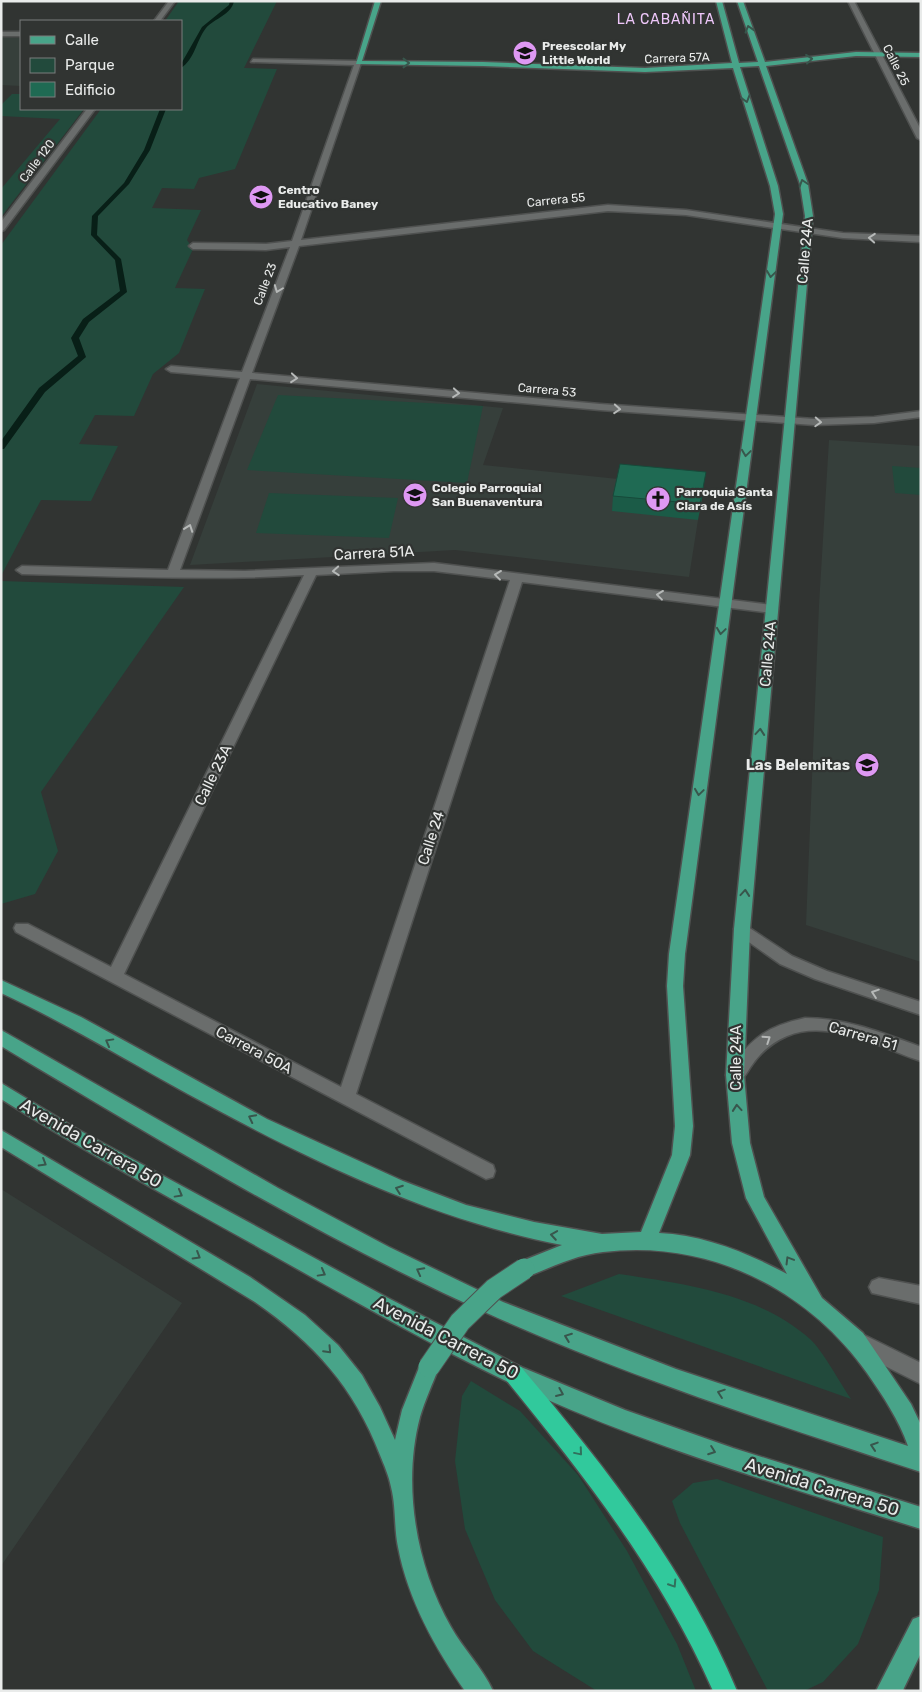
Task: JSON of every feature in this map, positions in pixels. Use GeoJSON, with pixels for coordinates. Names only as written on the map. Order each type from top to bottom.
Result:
{"type":"FeatureCollection","features":[{"type":"Feature","properties":{"kind":"highway"},"geometry":{"type":"LineString","coordinates":[[514,1374],[592,1468],[671,1581],[712,1658],[725,1691]]}},
{"type":"Feature","properties":{"kind":"main road","name":"Calle 23"},"geometry":{"type":"LineString","coordinates":[[358,63],[378,1]]}},
{"type":"Feature","properties":{"kind":"main road","name":"Calle 24A"},"geometry":{"type":"LineString","coordinates":[[647,1240],[680,1156],[684,1126],[675,986],[676,954],[779,214],[774,186],[736,66],[719,1]]}},
{"type":"Feature","properties":{"kind":"main road","name":"Calle 24A"},"geometry":{"type":"LineString","coordinates":[[740,1],[804,184],[809,205],[742,930],[735,1075],[741,1143],[755,1198],[814,1301]]}},
{"type":"Feature","properties":{"kind":"main road","name":"Carrera 57A"},"geometry":{"type":"LineString","coordinates":[[358,63],[483,64],[620,70],[736,66],[877,54],[921,55]]}},
{"type":"Feature","properties":{"kind":"main road"},"geometry":{"type":"LineString","coordinates":[[1,986],[37,1002],[196,1090],[391,1186],[467,1213],[524,1229],[602,1243]]}},
{"type":"Feature","properties":{"kind":"main road"},"geometry":{"type":"LineString","coordinates":[[1,1037],[170,1138],[438,1281],[541,1326],[628,1361],[921,1461]]}},
{"type":"Feature","properties":{"kind":"main road","name":"Avenida Carrera 50"},"geometry":{"type":"LineString","coordinates":[[1,1090],[71,1134],[381,1305],[514,1374],[625,1420],[724,1456],[921,1518]]}},
{"type":"Feature","properties":{"kind":"main road"},"geometry":{"type":"LineString","coordinates":[[1,1138],[257,1292],[300,1322],[331,1352],[363,1395],[384,1434],[401,1484]]}},
{"type":"Feature","properties":{"kind":"main road"},"geometry":{"type":"LineString","coordinates":[[481,1691],[444,1642],[420,1590],[406,1536],[401,1484],[408,1422],[429,1366],[460,1322],[494,1289],[524,1269],[561,1253],[602,1243],[647,1240],[689,1245],[729,1255],[768,1272],[814,1301],[858,1342],[900,1402],[921,1455]]}},
{"type":"Feature","properties":{"kind":"main road"},"geometry":{"type":"LineString","coordinates":[[893,1687],[921,1627]]}},
{"type":"Feature","properties":{"kind":"street"},"geometry":{"type":"LineString","coordinates":[[158,20],[172,1]]}},
{"type":"Feature","properties":{"kind":"street","name":"Calle 25"},"geometry":{"type":"LineString","coordinates":[[851,1],[921,138]]}},
{"type":"Feature","properties":{"kind":"street"},"geometry":{"type":"LineString","coordinates":[[1,34],[20,34]]}},
{"type":"Feature","properties":{"kind":"street","name":"Carrera 57A"},"geometry":{"type":"LineString","coordinates":[[253,62],[358,63]]}},
{"type":"Feature","properties":{"kind":"street","name":"Calle 23"},"geometry":{"type":"LineString","coordinates":[[172,574],[245,374],[296,244],[358,63]]}},
{"type":"Feature","properties":{"kind":"street","name":"Calle 120"},"geometry":{"type":"LineString","coordinates":[[1,228],[90,110]]}},
{"type":"Feature","properties":{"kind":"street","name":"Carrera 55"},"geometry":{"type":"LineString","coordinates":[[193,246],[266,247],[608,208],[663,210],[877,238],[921,239]]}},
{"type":"Feature","properties":{"kind":"street","name":"Carrera 53"},"geometry":{"type":"LineString","coordinates":[[171,369],[245,374],[600,407],[752,418],[848,422],[921,414]]}},
{"type":"Feature","properties":{"kind":"street","name":"Carrera 51A"},"geometry":{"type":"LineString","coordinates":[[22,570],[172,574],[311,573],[414,566],[772,609]]}},
{"type":"Feature","properties":{"kind":"street","name":"Calle 23A"},"geometry":{"type":"LineString","coordinates":[[114,977],[311,573]]}},
{"type":"Feature","properties":{"kind":"street","name":"Calle 24"},"geometry":{"type":"LineString","coordinates":[[346,1098],[517,577]]}},
{"type":"Feature","properties":{"kind":"street","name":"Carrera 50A"},"geometry":{"type":"LineString","coordinates":[[22,928],[486,1171]]}},
{"type":"Feature","properties":{"kind":"street"},"geometry":{"type":"LineString","coordinates":[[742,930],[786,960],[821,975],[921,1009]]}},
{"type":"Feature","properties":{"kind":"street","name":"Carrera 51"},"geometry":{"type":"LineString","coordinates":[[735,1075],[750,1054],[766,1038],[788,1029],[816,1024],[837,1025],[921,1054]]}},
{"type":"Feature","properties":{"kind":"street"},"geometry":{"type":"LineString","coordinates":[[879,1287],[921,1296]]}},
{"type":"Feature","properties":{"kind":"street"},"geometry":{"type":"LineString","coordinates":[[858,1342],[921,1374]]}},
{"type":"Feature","properties":{"kind":"street"},"geometry":{"type":"LineString","coordinates":[[893,1687],[921,1655]]}},
{"type":"Feature","properties":{"kind":"shaded area"},"geometry":{"type":"Polygon","coordinates":[[[1,37],[20,38],[20,86],[1,85],[1,37]]]}},
{"type":"Feature","properties":{"kind":"shaded area","name":"Colegio Parroquial San Buenaventura"},"geometry":{"type":"Polygon","coordinates":[[[257,384],[503,408],[483,465],[618,479],[698,520],[689,577],[455,550],[190,565],[257,384]]]}},
{"type":"Feature","properties":{"kind":"shaded area","name":"Las Belemitas"},"geometry":{"type":"Polygon","coordinates":[[[829,440],[921,446],[921,962],[806,925],[819,605],[829,440]]]}},
{"type":"Feature","properties":{"kind":"shaded area"},"geometry":{"type":"Polygon","coordinates":[[[1,1189],[182,1303],[1,1566],[1,1189]]]}},
{"type":"Feature","properties":{"kind":"green space"},"geometry":{"type":"Polygon","coordinates":[[[179,1],[277,1],[244,68],[277,69],[235,169],[199,178],[194,189],[162,188],[152,208],[201,210],[187,240],[193,249],[175,288],[205,289],[179,353],[153,374],[134,416],[95,415],[79,444],[118,446],[91,501],[41,500],[1,576],[1,245],[100,110],[182,110],[182,20],[166,20],[179,1]]]}},
{"type":"Feature","properties":{"kind":"green space"},"geometry":{"type":"Polygon","coordinates":[[[12,94],[20,94],[20,110],[83,110],[1,217],[1,189],[60,119],[1,116],[1,105],[12,94]]]}},
{"type":"Feature","properties":{"kind":"green space"},"geometry":{"type":"Polygon","coordinates":[[[278,395],[483,406],[467,483],[247,470],[278,395]]]}},
{"type":"Feature","properties":{"kind":"green space"},"geometry":{"type":"Polygon","coordinates":[[[892,466],[921,468],[921,495],[895,493],[892,466]]]}},
{"type":"Feature","properties":{"kind":"green space"},"geometry":{"type":"Polygon","coordinates":[[[269,493],[398,498],[389,538],[256,533],[269,493]]]}},
{"type":"Feature","properties":{"kind":"green space"},"geometry":{"type":"Polygon","coordinates":[[[1,581],[184,587],[41,792],[58,851],[35,894],[1,904],[1,581]]]}},
{"type":"Feature","properties":{"kind":"green space"},"geometry":{"type":"Polygon","coordinates":[[[619,1274],[720,1293],[768,1311],[790,1323],[815,1344],[851,1399],[561,1296],[619,1274]]]}},
{"type":"Feature","properties":{"kind":"green space"},"geometry":{"type":"Polygon","coordinates":[[[471,1381],[520,1411],[578,1475],[627,1551],[677,1644],[696,1691],[597,1691],[533,1651],[495,1600],[465,1529],[455,1461],[462,1396],[471,1381]]]}},
{"type":"Feature","properties":{"kind":"green space"},"geometry":{"type":"Polygon","coordinates":[[[717,1479],[883,1537],[879,1590],[858,1644],[823,1682],[804,1691],[768,1691],[680,1523],[672,1501],[693,1483],[717,1479]]]}},
{"type":"Feature","properties":{"kind":"building"},"geometry":{"type":"Polygon","coordinates":[[[620,464],[706,472],[700,504],[613,496],[620,464]]]}},
{"type":"Feature","properties":{"kind":"waterway"},"geometry":{"type":"LineString","coordinates":[[182,66],[188,59],[204,28],[231,6],[232,1]]}},
{"type":"Feature","properties":{"kind":"waterway"},"geometry":{"type":"LineString","coordinates":[[1,447],[42,390],[82,357],[75,338],[86,321],[124,292],[118,259],[94,235],[95,216],[126,184],[147,150],[163,110]]}},
{"type":"Feature","properties":{"kind":"place","name":"Preescolar My Little World"},"geometry":{"type":"Point","coordinates":[525,53]}},
{"type":"Feature","properties":{"kind":"place","name":"Centro Educativo Baney"},"geometry":{"type":"Point","coordinates":[261,197]}},
{"type":"Feature","properties":{"kind":"place","name":"Colegio Parroquial San Buenaventura"},"geometry":{"type":"Point","coordinates":[415,495]}},
{"type":"Feature","properties":{"kind":"place","name":"Parroquia Santa Clara de Asís"},"geometry":{"type":"Point","coordinates":[658,499]}},
{"type":"Feature","properties":{"kind":"place","name":"Las Belemitas"},"geometry":{"type":"Point","coordinates":[867,765]}},
{"type":"Feature","properties":{"kind":"district","name":"LA CABAÑITA"},"geometry":{"type":"Point","coordinates":[666,19]}}]}
